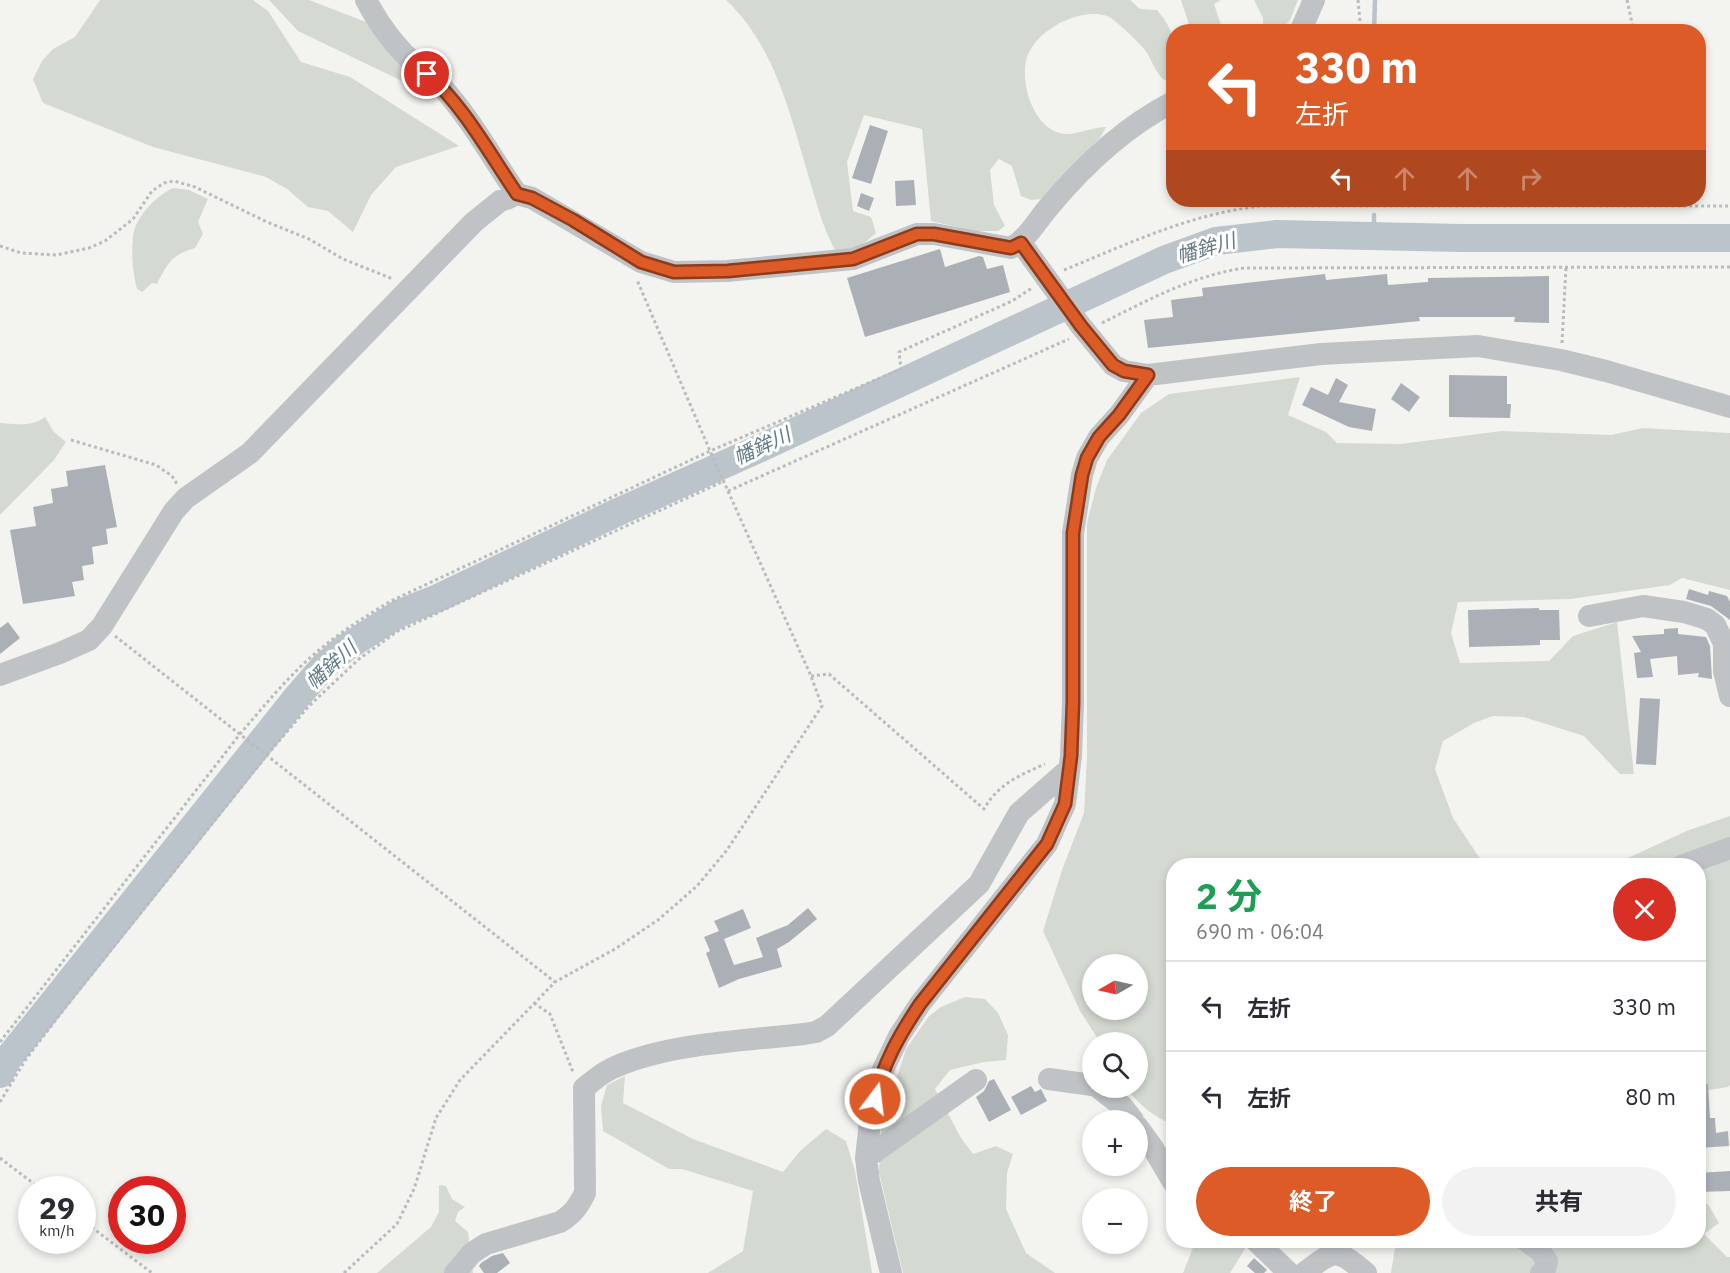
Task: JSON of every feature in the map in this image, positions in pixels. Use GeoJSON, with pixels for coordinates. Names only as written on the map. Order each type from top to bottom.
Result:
{"type":"FeatureCollection","features":[{"type":"Feature","properties":{"kind":"street"},"geometry":{"type":"LineString","coordinates":[[366,0],[374,17],[392,41],[440,85],[517,194]]}},
{"type":"Feature","properties":{"kind":"street"},"geometry":{"type":"LineString","coordinates":[[1304,24],[1314,0]]}},
{"type":"Feature","properties":{"kind":"street"},"geometry":{"type":"LineString","coordinates":[[0,675],[89,640],[102,626],[174,511],[186,498],[250,453],[474,222],[500,201],[517,194],[532,198],[625,253],[654,267],[674,272],[728,271],[853,259],[917,234],[934,234],[1011,248],[1021,243],[1048,208],[1127,129],[1166,106]]}},
{"type":"Feature","properties":{"kind":"street"},"geometry":{"type":"LineString","coordinates":[[1021,243],[1083,328],[1113,365],[1124,371],[1148,375],[1321,354],[1478,346],[1561,360],[1606,371],[1730,408]]}},
{"type":"Feature","properties":{"kind":"street"},"geometry":{"type":"LineString","coordinates":[[891,1273],[866,1158],[870,1122],[880,1076],[899,1036],[920,1004],[1047,844],[1065,804],[1073,702],[1073,533],[1082,475],[1087,458],[1099,437],[1119,415],[1148,375]]}},
{"type":"Feature","properties":{"kind":"street"},"geometry":{"type":"LineString","coordinates":[[1589,616],[1643,606],[1684,612],[1707,619],[1715,625],[1724,643],[1724,671],[1730,696]]}},
{"type":"Feature","properties":{"kind":"street"},"geometry":{"type":"LineString","coordinates":[[455,1273],[472,1253],[486,1244],[560,1222],[577,1209],[585,1194],[584,1088],[614,1067],[653,1055],[706,1044],[816,1032],[827,1026],[979,884],[1019,813],[1070,762]]}},
{"type":"Feature","properties":{"kind":"street"},"geometry":{"type":"LineString","coordinates":[[1703,858],[1730,848]]}},
{"type":"Feature","properties":{"kind":"street"},"geometry":{"type":"LineString","coordinates":[[1049,1079],[1082,1084]]}},
{"type":"Feature","properties":{"kind":"street"},"geometry":{"type":"LineString","coordinates":[[866,1158],[976,1080]]}},
{"type":"Feature","properties":{"kind":"street"},"geometry":{"type":"LineString","coordinates":[[1112,1098],[1125,1110]]}},
{"type":"Feature","properties":{"kind":"street"},"geometry":{"type":"LineString","coordinates":[[1148,1141],[1166,1170]]}},
{"type":"Feature","properties":{"kind":"street"},"geometry":{"type":"LineString","coordinates":[[1263,1248],[1289,1273]]}},
{"type":"Feature","properties":{"kind":"street"},"geometry":{"type":"LineString","coordinates":[[1536,1248],[1547,1261],[1541,1273]]}},
{"type":"Feature","properties":{"kind":"street"},"geometry":{"type":"LineString","coordinates":[[1305,1273],[1323,1258],[1334,1253],[1345,1256],[1366,1273]]}},
{"type":"Feature","properties":{"kind":"path"},"geometry":{"type":"LineString","coordinates":[[1358,0],[1360,24]]}},
{"type":"Feature","properties":{"kind":"path"},"geometry":{"type":"LineString","coordinates":[[1627,0],[1632,24]]}},
{"type":"Feature","properties":{"kind":"path"},"geometry":{"type":"LineString","coordinates":[[0,246],[21,253],[56,255],[88,248],[105,241],[133,219],[152,191],[164,183],[174,181],[195,188],[309,239],[343,259],[380,272],[411,288]]}},
{"type":"Feature","properties":{"kind":"path"},"geometry":{"type":"LineString","coordinates":[[1706,206],[1730,206]]}},
{"type":"Feature","properties":{"kind":"path"},"geometry":{"type":"LineString","coordinates":[[0,1042],[240,734],[269,700],[317,652],[347,628],[391,601],[710,451],[901,369],[899,352],[1012,301],[1139,239],[1194,219],[1228,210],[1253,207]]}},
{"type":"Feature","properties":{"kind":"path"},"geometry":{"type":"LineString","coordinates":[[344,1273],[397,1224],[414,1189],[436,1118],[460,1080],[555,982],[615,949],[658,920],[697,886],[727,850],[822,706],[811,676],[713,458],[625,253]]}},
{"type":"Feature","properties":{"kind":"path"},"geometry":{"type":"LineString","coordinates":[[1561,360],[1566,267]]}},
{"type":"Feature","properties":{"kind":"path"},"geometry":{"type":"LineString","coordinates":[[728,491],[1181,284],[1218,272],[1244,268],[1730,267]]}},
{"type":"Feature","properties":{"kind":"path"},"geometry":{"type":"LineString","coordinates":[[71,440],[156,465],[172,476],[186,498]]}},
{"type":"Feature","properties":{"kind":"path"},"geometry":{"type":"LineString","coordinates":[[0,1102],[26,1059],[68,1004],[267,755],[308,707],[359,660],[398,632],[724,481]]}},
{"type":"Feature","properties":{"kind":"path"},"geometry":{"type":"LineString","coordinates":[[102,626],[555,982]]}},
{"type":"Feature","properties":{"kind":"path"},"geometry":{"type":"LineString","coordinates":[[811,676],[829,674],[984,809],[992,794],[1019,776],[1053,760],[1070,762]]}},
{"type":"Feature","properties":{"kind":"path"},"geometry":{"type":"LineString","coordinates":[[534,1003],[550,1014],[576,1081],[584,1088]]}},
{"type":"Feature","properties":{"kind":"path"},"geometry":{"type":"LineString","coordinates":[[0,1158],[24,1176]]}},
{"type":"Feature","properties":{"kind":"path"},"geometry":{"type":"LineString","coordinates":[[96,1231],[152,1273]]}},
{"type":"Feature","properties":{"kind":"shaded area"},"geometry":{"type":"Polygon","coordinates":[[[100,0],[253,0],[268,11],[301,62],[350,77],[459,146],[396,167],[371,195],[353,232],[328,211],[308,207],[287,189],[266,177],[153,147],[43,103],[33,79],[42,61],[53,49],[75,37],[100,0]]]}},
{"type":"Feature","properties":{"kind":"shaded area"},"geometry":{"type":"Polygon","coordinates":[[[269,0],[309,0],[366,22],[428,83],[427,93],[298,31],[269,0]]]}},
{"type":"Feature","properties":{"kind":"shaded area"},"geometry":{"type":"Polygon","coordinates":[[[726,0],[1130,0],[1140,9],[1157,10],[1167,24],[1166,80],[1158,74],[1140,44],[1107,16],[1096,14],[1072,18],[1050,29],[1040,38],[1027,57],[1025,68],[1027,92],[1037,115],[1054,131],[1065,134],[1106,127],[1100,138],[1042,199],[1031,200],[1021,196],[1012,166],[999,159],[990,170],[994,205],[1005,226],[998,231],[974,231],[931,221],[922,129],[864,115],[847,162],[853,211],[871,217],[876,233],[857,246],[835,250],[821,216],[780,84],[758,39],[726,0]]]}},
{"type":"Feature","properties":{"kind":"shaded area"},"geometry":{"type":"Polygon","coordinates":[[[1181,0],[1221,0],[1214,4],[1221,24],[1189,24],[1181,0]]]}},
{"type":"Feature","properties":{"kind":"shaded area"},"geometry":{"type":"Polygon","coordinates":[[[1254,0],[1298,0],[1287,24],[1263,24],[1263,18],[1254,0]]]}},
{"type":"Feature","properties":{"kind":"shaded area"},"geometry":{"type":"Polygon","coordinates":[[[173,188],[189,190],[208,199],[198,222],[203,234],[195,248],[176,257],[168,265],[157,284],[152,283],[142,292],[137,289],[133,270],[132,250],[135,229],[147,208],[173,188]]]}},
{"type":"Feature","properties":{"kind":"shaded area"},"geometry":{"type":"Polygon","coordinates":[[[1300,377],[1288,415],[1326,432],[1337,443],[1400,444],[1502,431],[1611,435],[1643,428],[1730,433],[1730,590],[1682,578],[1670,585],[1570,599],[1458,602],[1451,633],[1460,663],[1549,661],[1573,636],[1617,622],[1634,774],[1620,774],[1584,736],[1524,717],[1493,716],[1474,723],[1443,741],[1435,769],[1453,818],[1480,858],[1166,858],[1166,1121],[1147,1110],[1134,1098],[1148,1098],[1148,1032],[1094,1032],[1086,1020],[1148,1020],[1148,954],[1082,954],[1082,1014],[1043,931],[1062,870],[1084,813],[1087,757],[1087,523],[1096,488],[1107,460],[1141,413],[1169,394],[1300,377]]]}},
{"type":"Feature","properties":{"kind":"shaded area"},"geometry":{"type":"Polygon","coordinates":[[[45,417],[54,432],[66,442],[54,460],[0,515],[0,423],[29,424],[45,417]]]}},
{"type":"Feature","properties":{"kind":"shaded area"},"geometry":{"type":"Polygon","coordinates":[[[1730,816],[1730,1085],[1706,1091],[1706,858],[1628,858],[1689,830],[1730,816]]]}},
{"type":"Feature","properties":{"kind":"shaded area"},"geometry":{"type":"Polygon","coordinates":[[[965,997],[985,999],[998,1013],[1008,1035],[1006,1060],[984,1062],[950,1070],[935,1089],[961,1138],[973,1154],[996,1146],[1013,1154],[1007,1173],[1006,1209],[1026,1253],[1055,1273],[903,1273],[879,1172],[881,1128],[906,1049],[929,1016],[941,1007],[965,997]]]}},
{"type":"Feature","properties":{"kind":"shaded area"},"geometry":{"type":"Polygon","coordinates":[[[625,1076],[623,1103],[693,1139],[783,1172],[800,1151],[826,1129],[846,1141],[855,1171],[872,1273],[708,1273],[743,1251],[753,1191],[682,1169],[669,1169],[603,1131],[601,1106],[607,1085],[625,1076]]]}},
{"type":"Feature","properties":{"kind":"shaded area"},"geometry":{"type":"Polygon","coordinates":[[[439,1185],[446,1186],[452,1199],[465,1207],[458,1212],[455,1221],[468,1232],[473,1273],[377,1273],[431,1227],[439,1212],[439,1185]]]}},
{"type":"Feature","properties":{"kind":"shaded area"},"geometry":{"type":"Polygon","coordinates":[[[1706,1204],[1708,1204],[1719,1223],[1706,1233],[1706,1204]]]}},
{"type":"Feature","properties":{"kind":"shaded area"},"geometry":{"type":"Polygon","coordinates":[[[1706,1236],[1727,1257],[1730,1257],[1730,1273],[1391,1273],[1395,1248],[1706,1248],[1706,1236]]]}},
{"type":"Feature","properties":{"kind":"shaded area"},"geometry":{"type":"Polygon","coordinates":[[[1193,1248],[1245,1249],[1230,1273],[1183,1273],[1193,1248]]]}},
{"type":"Feature","properties":{"kind":"building"},"geometry":{"type":"Polygon","coordinates":[[[870,125],[888,131],[871,184],[852,178],[870,125]]]}},
{"type":"Feature","properties":{"kind":"building"},"geometry":{"type":"Polygon","coordinates":[[[914,180],[916,205],[896,206],[895,181],[914,180]]]}},
{"type":"Feature","properties":{"kind":"building"},"geometry":{"type":"Polygon","coordinates":[[[861,193],[874,198],[869,211],[857,206],[861,193]]]}},
{"type":"Feature","properties":{"kind":"building"},"geometry":{"type":"Polygon","coordinates":[[[940,249],[945,267],[979,256],[983,257],[987,269],[1003,265],[1010,292],[865,337],[847,278],[940,249]]]}},
{"type":"Feature","properties":{"kind":"building"},"geometry":{"type":"Polygon","coordinates":[[[1325,274],[1326,280],[1387,274],[1388,285],[1428,282],[1428,278],[1549,276],[1549,323],[1514,322],[1515,317],[1419,317],[1420,321],[1148,348],[1144,320],[1173,317],[1171,300],[1203,296],[1202,288],[1325,274]]]}},
{"type":"Feature","properties":{"kind":"building"},"geometry":{"type":"Polygon","coordinates":[[[1449,375],[1507,376],[1507,404],[1511,404],[1510,418],[1449,417],[1449,375]]]}},
{"type":"Feature","properties":{"kind":"building"},"geometry":{"type":"Polygon","coordinates":[[[1336,378],[1348,385],[1339,402],[1376,409],[1372,431],[1349,427],[1302,405],[1311,387],[1328,395],[1336,378]]]}},
{"type":"Feature","properties":{"kind":"building"},"geometry":{"type":"Polygon","coordinates":[[[1401,383],[1420,397],[1409,412],[1391,399],[1401,383]]]}},
{"type":"Feature","properties":{"kind":"building"},"geometry":{"type":"Polygon","coordinates":[[[105,465],[117,527],[106,529],[108,544],[92,547],[94,564],[82,566],[84,580],[72,582],[75,596],[23,604],[10,530],[36,526],[33,507],[53,503],[51,489],[68,486],[66,471],[105,465]]]}},
{"type":"Feature","properties":{"kind":"building"},"geometry":{"type":"Polygon","coordinates":[[[1689,589],[1708,595],[1709,591],[1727,596],[1730,602],[1730,620],[1711,606],[1686,599],[1689,589]]]}},
{"type":"Feature","properties":{"kind":"building"},"geometry":{"type":"Polygon","coordinates":[[[1539,608],[1539,610],[1559,610],[1560,640],[1540,640],[1540,645],[1469,647],[1468,610],[1539,608]]]}},
{"type":"Feature","properties":{"kind":"building"},"geometry":{"type":"Polygon","coordinates":[[[8,622],[20,638],[0,654],[0,628],[8,622]]]}},
{"type":"Feature","properties":{"kind":"building"},"geometry":{"type":"Polygon","coordinates":[[[1678,628],[1678,634],[1706,637],[1710,646],[1712,679],[1698,677],[1699,673],[1678,675],[1677,656],[1650,659],[1653,677],[1637,678],[1634,653],[1641,652],[1632,636],[1664,634],[1664,629],[1678,628]]]}},
{"type":"Feature","properties":{"kind":"building"},"geometry":{"type":"Polygon","coordinates":[[[1640,698],[1660,699],[1656,765],[1636,764],[1640,698]]]}},
{"type":"Feature","properties":{"kind":"building"},"geometry":{"type":"Polygon","coordinates":[[[808,908],[817,919],[777,949],[782,967],[739,979],[719,988],[706,953],[710,951],[704,937],[719,931],[714,921],[743,909],[751,928],[724,939],[734,965],[763,957],[756,938],[788,925],[808,908]]]}},
{"type":"Feature","properties":{"kind":"building"},"geometry":{"type":"Polygon","coordinates":[[[994,1079],[1011,1110],[989,1122],[976,1097],[984,1091],[989,1081],[994,1079]]]}},
{"type":"Feature","properties":{"kind":"building"},"geometry":{"type":"Polygon","coordinates":[[[1706,1084],[1708,1084],[1710,1118],[1715,1118],[1716,1133],[1728,1131],[1729,1146],[1706,1147],[1706,1084]]]}},
{"type":"Feature","properties":{"kind":"building"},"geometry":{"type":"Polygon","coordinates":[[[1031,1086],[1035,1092],[1041,1089],[1047,1101],[1021,1115],[1011,1097],[1031,1086]]]}},
{"type":"Feature","properties":{"kind":"building"},"geometry":{"type":"Polygon","coordinates":[[[1730,1171],[1730,1191],[1706,1192],[1706,1172],[1730,1171]]]}},
{"type":"Feature","properties":{"kind":"building"},"geometry":{"type":"Polygon","coordinates":[[[503,1253],[510,1263],[497,1273],[484,1273],[479,1266],[481,1263],[492,1256],[503,1253]]]}},
{"type":"Feature","properties":{"kind":"building"},"geometry":{"type":"Polygon","coordinates":[[[1254,1258],[1267,1270],[1264,1273],[1255,1273],[1247,1266],[1254,1258]]]}},
{"type":"Feature","properties":{"kind":"waterway"},"geometry":{"type":"LineString","coordinates":[[1374,24],[1375,0]]}},
{"type":"Feature","properties":{"kind":"waterway"},"geometry":{"type":"LineString","coordinates":[[1374,215],[1374,236]]}},
{"type":"Feature","properties":{"kind":"waterway","name":"幡鉾川"},"geometry":{"type":"LineString","coordinates":[[0,1074],[7,1060],[297,697],[324,666],[345,648],[400,613],[438,598],[618,512],[1164,260],[1216,241],[1277,234],[1461,238],[1730,238]]}},
{"type":"Feature","properties":{"kind":"route"},"geometry":{"type":"LineString","coordinates":[[427,74],[440,85],[464,117],[517,194],[532,198],[573,220],[641,262],[674,272],[692,273],[799,265],[853,259],[917,234],[934,234],[1011,248],[1021,243],[1081,326],[1113,365],[1124,371],[1148,375],[1119,415],[1099,437],[1087,458],[1082,475],[1073,533],[1073,702],[1071,756],[1065,804],[1047,844],[909,1020],[880,1076],[875,1099]]}}]}
